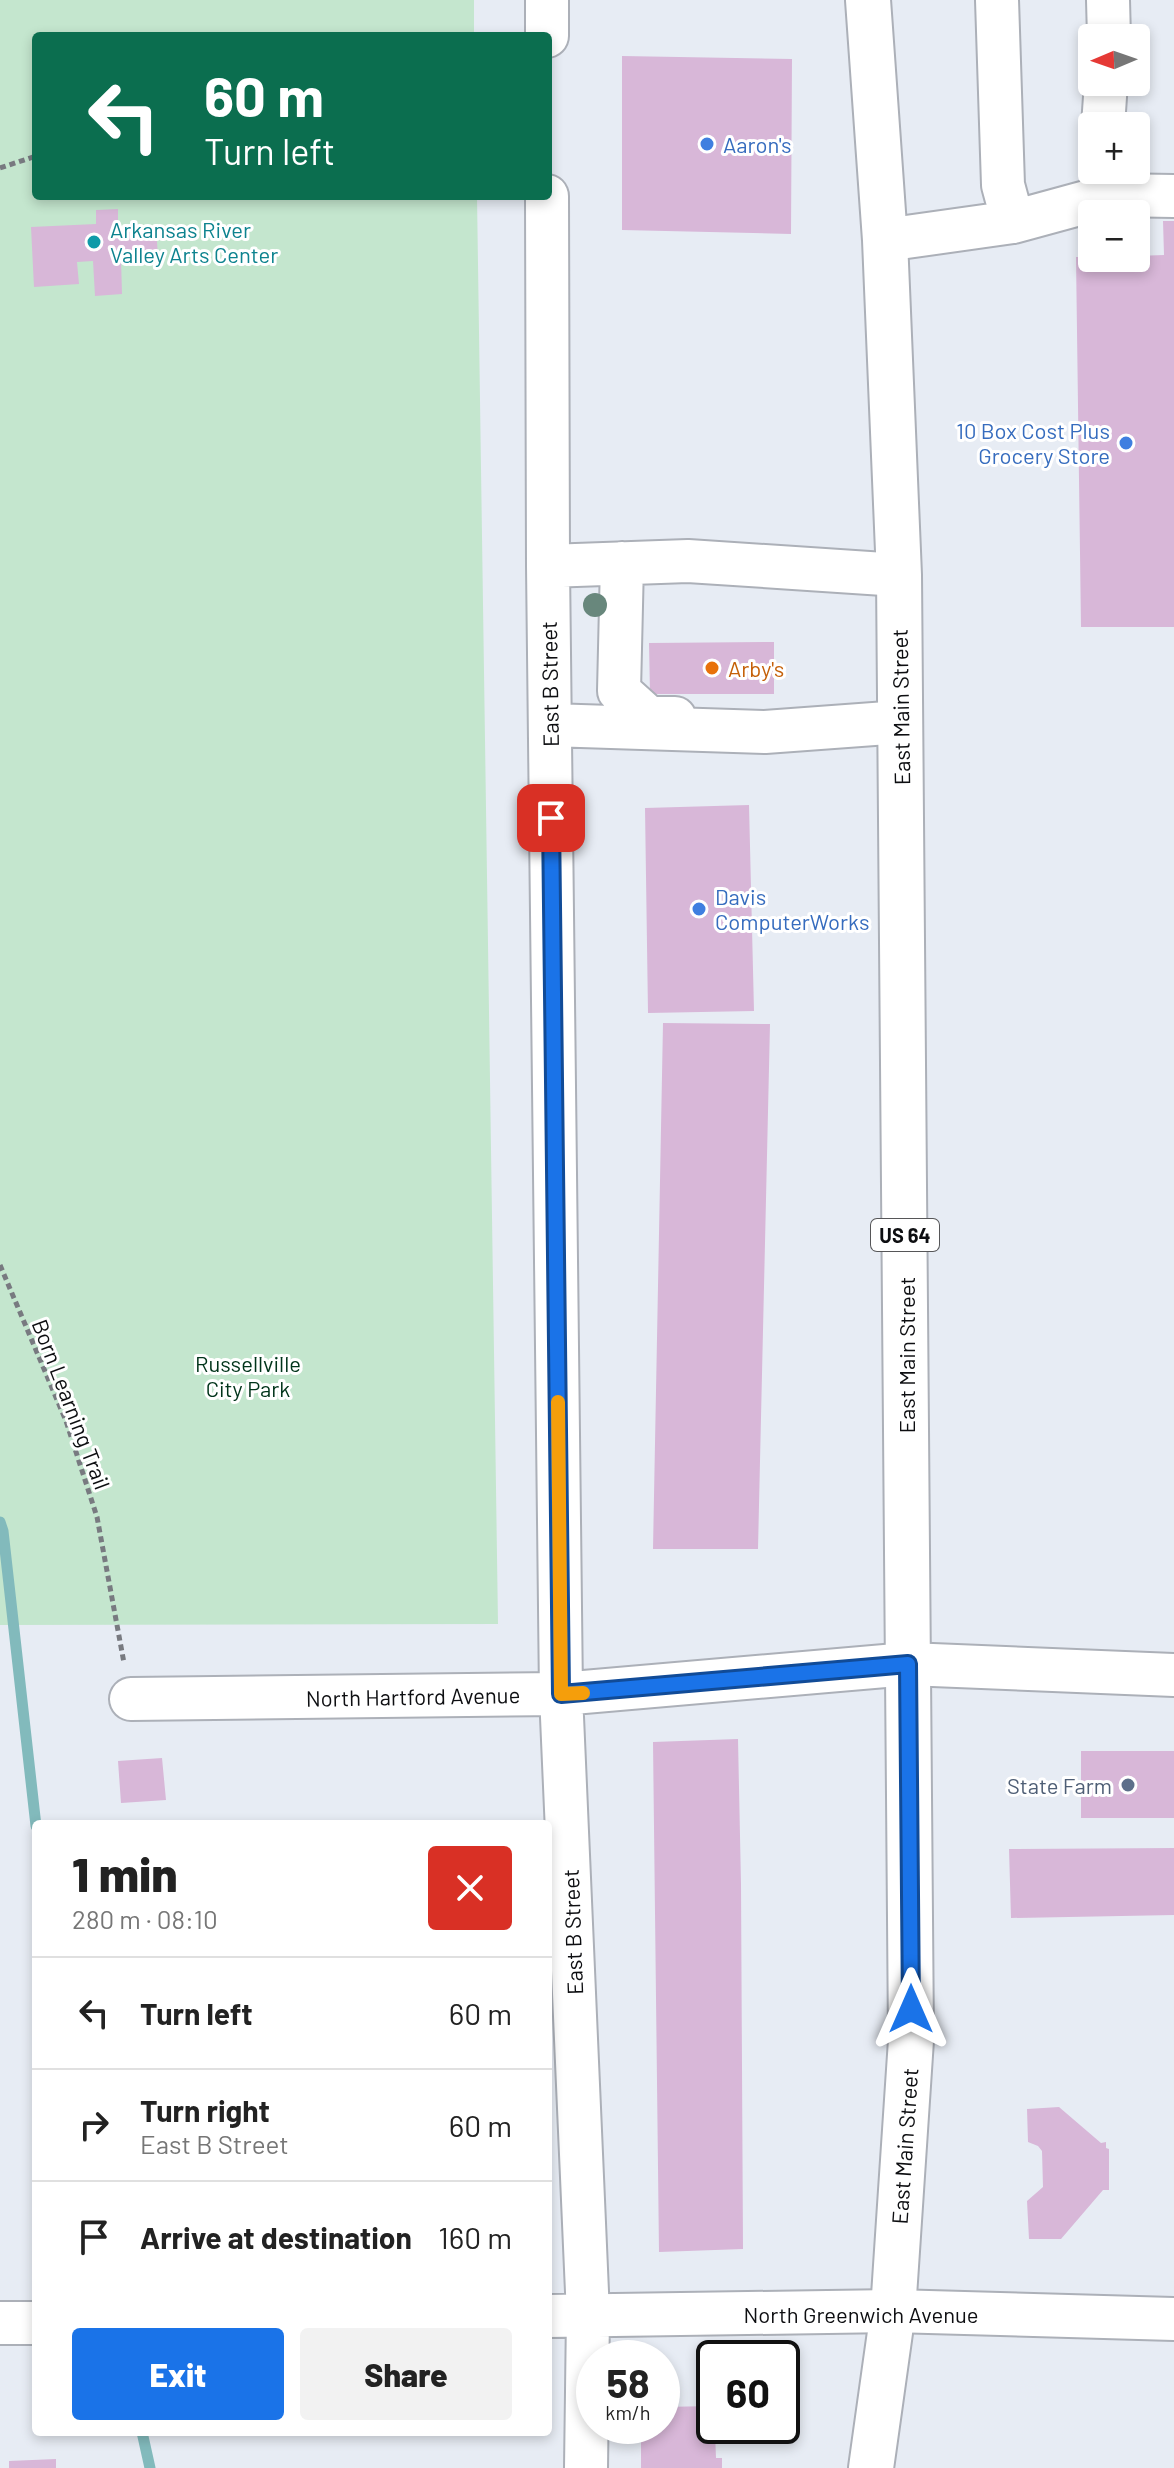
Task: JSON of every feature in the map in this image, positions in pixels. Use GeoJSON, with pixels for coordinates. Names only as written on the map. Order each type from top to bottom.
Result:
{"type":"FeatureCollection","features":[{"type":"Feature","properties":{"kind":"main road","name":"East Main Street"},"geometry":{"type":"LineString","coordinates":[[868,0],[885,240],[899,575],[911,2040],[893,2311],[871,2468]]}},
{"type":"Feature","properties":{"kind":"street"},"geometry":{"type":"LineString","coordinates":[[547,0],[547,32]]}},
{"type":"Feature","properties":{"kind":"street"},"geometry":{"type":"LineString","coordinates":[[997,0],[1003,185],[1013,222]]}},
{"type":"Feature","properties":{"kind":"street"},"geometry":{"type":"LineString","coordinates":[[1108,0],[1109,24]]}},
{"type":"Feature","properties":{"kind":"street"},"geometry":{"type":"LineString","coordinates":[[885,240],[1013,222],[1105,184]]}},
{"type":"Feature","properties":{"kind":"street"},"geometry":{"type":"LineString","coordinates":[[1119,184],[1174,196]]}},
{"type":"Feature","properties":{"kind":"street","name":"East B Street"},"geometry":{"type":"LineString","coordinates":[[547,200],[548,566],[568,2315],[586,2468]]}},
{"type":"Feature","properties":{"kind":"street"},"geometry":{"type":"LineString","coordinates":[[548,566],[688,561],[899,575]]}},
{"type":"Feature","properties":{"kind":"street"},"geometry":{"type":"LineString","coordinates":[[622,563],[619,691],[649,718],[758,720],[779,731]]}},
{"type":"Feature","properties":{"kind":"street"},"geometry":{"type":"LineString","coordinates":[[550,725],[779,731],[901,722]]}},
{"type":"Feature","properties":{"kind":"street","name":"North Hartford Avenue"},"geometry":{"type":"LineString","coordinates":[[131,1699],[561,1694],[908,1664],[1174,1675]]}},
{"type":"Feature","properties":{"kind":"street","name":"North Greenwich Avenue"},"geometry":{"type":"LineString","coordinates":[[568,2315],[893,2311],[1174,2319]]}},
{"type":"Feature","properties":{"kind":"street"},"geometry":{"type":"LineString","coordinates":[[0,2323],[32,2323]]}},
{"type":"Feature","properties":{"kind":"path"},"geometry":{"type":"LineString","coordinates":[[0,168],[32,157]]}},
{"type":"Feature","properties":{"kind":"path","name":"Born Learning Trail"},"geometry":{"type":"LineString","coordinates":[[0,1265],[66,1421],[97,1517],[131,1699]]}},
{"type":"Feature","properties":{"kind":"green space","name":"Russellville City Park"},"geometry":{"type":"Polygon","coordinates":[[[0,0],[474,0],[474,32],[32,32],[32,200],[477,200],[498,1624],[0,1625],[0,0]]]}},
{"type":"Feature","properties":{"kind":"building","name":"Aaron's"},"geometry":{"type":"Polygon","coordinates":[[[622,56],[792,59],[791,234],[622,230],[622,56]]]}},
{"type":"Feature","properties":{"kind":"building","name":"Arkansas River Valley Arts Center"},"geometry":{"type":"Polygon","coordinates":[[[118,209],[118,228],[156,226],[158,257],[121,259],[122,294],[95,296],[93,261],[77,262],[79,284],[34,287],[31,227],[96,224],[96,210],[118,209]]]}},
{"type":"Feature","properties":{"kind":"building","name":"10 Box Cost Plus Grocery Store"},"geometry":{"type":"Polygon","coordinates":[[[1163,221],[1174,221],[1174,627],[1081,627],[1076,257],[1078,272],[1150,272],[1150,256],[1164,255],[1163,221]]]}},
{"type":"Feature","properties":{"kind":"building","name":"Arby's"},"geometry":{"type":"Polygon","coordinates":[[[774,642],[774,694],[650,694],[649,643],[774,642]]]}},
{"type":"Feature","properties":{"kind":"building","name":"Davis ComputerWorks"},"geometry":{"type":"Polygon","coordinates":[[[749,805],[754,1011],[648,1013],[645,808],[749,805]]]}},
{"type":"Feature","properties":{"kind":"building"},"geometry":{"type":"Polygon","coordinates":[[[663,1023],[770,1024],[758,1549],[653,1549],[663,1023]]]}},
{"type":"Feature","properties":{"kind":"building"},"geometry":{"type":"Polygon","coordinates":[[[738,1739],[743,2249],[659,2252],[653,1742],[738,1739]]]}},
{"type":"Feature","properties":{"kind":"building","name":"State Farm"},"geometry":{"type":"Polygon","coordinates":[[[1081,1751],[1174,1751],[1174,1818],[1081,1818],[1081,1751]]]}},
{"type":"Feature","properties":{"kind":"building"},"geometry":{"type":"Polygon","coordinates":[[[162,1758],[166,1800],[121,1803],[118,1761],[162,1758]]]}},
{"type":"Feature","properties":{"kind":"building"},"geometry":{"type":"Polygon","coordinates":[[[1174,1848],[1174,1915],[1011,1918],[1009,1849],[1174,1848]]]}},
{"type":"Feature","properties":{"kind":"building"},"geometry":{"type":"Polygon","coordinates":[[[1059,2107],[1101,2143],[1106,2142],[1109,2149],[1109,2190],[1103,2190],[1061,2239],[1029,2239],[1027,2201],[1043,2187],[1042,2151],[1028,2142],[1027,2109],[1059,2107]]]}},
{"type":"Feature","properties":{"kind":"building"},"geometry":{"type":"Polygon","coordinates":[[[696,2406],[696,2444],[715,2444],[716,2458],[722,2458],[722,2468],[641,2468],[641,2444],[680,2444],[680,2407],[696,2406]]]}},
{"type":"Feature","properties":{"kind":"building"},"geometry":{"type":"Polygon","coordinates":[[[56,2459],[56,2468],[9,2468],[9,2461],[56,2459]]]}},
{"type":"Feature","properties":{"kind":"waterway"},"geometry":{"type":"LineString","coordinates":[[0,1522],[35,1820]]}},
{"type":"Feature","properties":{"kind":"waterway"},"geometry":{"type":"LineString","coordinates":[[143,2436],[150,2468]]}},
{"type":"Feature","properties":{"kind":"slow traffic"},"geometry":{"type":"LineString","coordinates":[[558,1402],[561,1694],[583,1693]]}},
{"type":"Feature","properties":{"kind":"place","name":"Aaron's"},"geometry":{"type":"Point","coordinates":[707,144]}},
{"type":"Feature","properties":{"kind":"place","name":"Arkansas River Valley Arts Center"},"geometry":{"type":"Point","coordinates":[94,242]}},
{"type":"Feature","properties":{"kind":"place","name":"10 Box Cost Plus Grocery Store"},"geometry":{"type":"Point","coordinates":[1126,443]}},
{"type":"Feature","properties":{"kind":"place","name":"Arby's"},"geometry":{"type":"Point","coordinates":[712,668]}},
{"type":"Feature","properties":{"kind":"place","name":"Davis ComputerWorks"},"geometry":{"type":"Point","coordinates":[699,909]}},
{"type":"Feature","properties":{"kind":"place","name":"State Farm"},"geometry":{"type":"Point","coordinates":[1128,1785]}},
{"type":"Feature","properties":{"kind":"route"},"geometry":{"type":"LineString","coordinates":[[551,818],[561,1694],[908,1664],[911,2009]]}}]}
